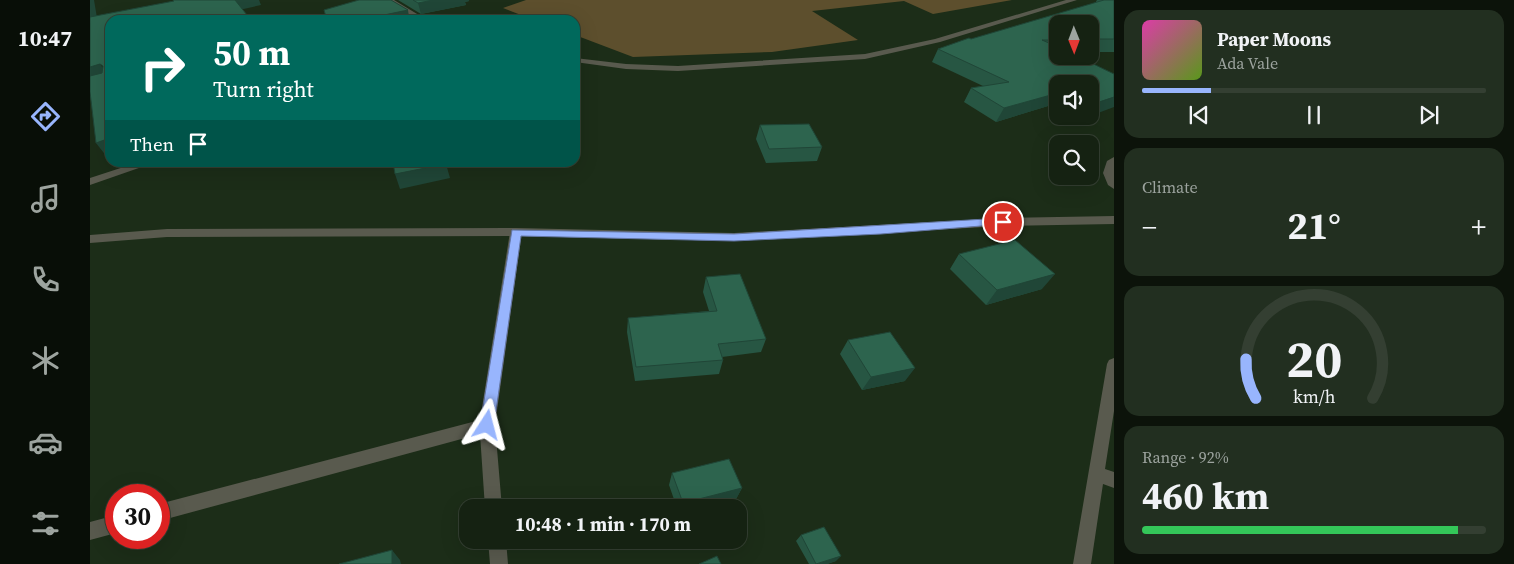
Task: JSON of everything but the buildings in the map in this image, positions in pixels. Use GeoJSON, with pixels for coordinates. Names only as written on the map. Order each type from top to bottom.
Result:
{"type":"FeatureCollection","features":[{"type":"Feature","properties":{"kind":"street"},"geometry":{"type":"LineString","coordinates":[[389,0],[414,15]]}},
{"type":"Feature","properties":{"kind":"street"},"geometry":{"type":"LineString","coordinates":[[580,61],[605,66],[646,68],[750,65],[856,58],[892,52],[1074,0]]}},
{"type":"Feature","properties":{"kind":"street"},"geometry":{"type":"LineString","coordinates":[[1114,160],[1108,167],[1108,178],[1114,186]]}},
{"type":"Feature","properties":{"kind":"street"},"geometry":{"type":"LineString","coordinates":[[90,182],[136,167]]}},
{"type":"Feature","properties":{"kind":"street"},"geometry":{"type":"LineString","coordinates":[[90,239],[167,233],[516,232],[734,237],[1003,222],[1114,220]]}},
{"type":"Feature","properties":{"kind":"street"},"geometry":{"type":"LineString","coordinates":[[493,499],[487,425],[516,232]]}},
{"type":"Feature","properties":{"kind":"street"},"geometry":{"type":"LineString","coordinates":[[1082,564],[1114,364]]}},
{"type":"Feature","properties":{"kind":"street"},"geometry":{"type":"LineString","coordinates":[[170,509],[487,425]]}},
{"type":"Feature","properties":{"kind":"street"},"geometry":{"type":"LineString","coordinates":[[1096,473],[1114,480]]}},
{"type":"Feature","properties":{"kind":"street"},"geometry":{"type":"LineString","coordinates":[[90,531],[105,527]]}},
{"type":"Feature","properties":{"kind":"street"},"geometry":{"type":"LineString","coordinates":[[497,549],[498,564]]}},
{"type":"Feature","properties":{"kind":"shaded area"},"geometry":{"type":"Polygon","coordinates":[[[526,0],[1012,0],[933,14],[904,1],[812,11],[858,40],[772,52],[633,57],[580,37],[580,15],[521,15],[503,8],[526,0]]]}},
{"type":"Feature","properties":{"kind":"route"},"geometry":{"type":"LineString","coordinates":[[487,425],[516,232],[658,237],[734,237],[1003,222]]}}]}
